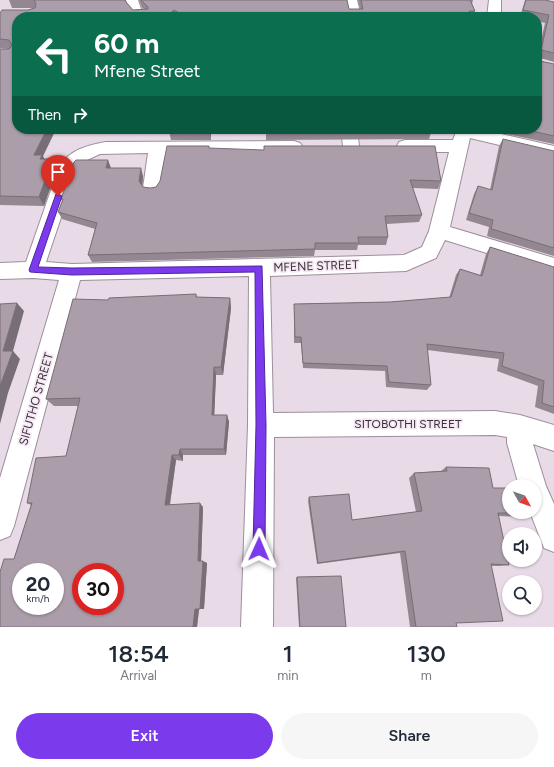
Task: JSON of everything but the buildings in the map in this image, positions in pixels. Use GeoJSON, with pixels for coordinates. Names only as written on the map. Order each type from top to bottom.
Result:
{"type":"FeatureCollection","features":[{"type":"Feature","properties":{"kind":"street"},"geometry":{"type":"LineString","coordinates":[[132,0],[137,12]]}},
{"type":"Feature","properties":{"kind":"street"},"geometry":{"type":"LineString","coordinates":[[351,0],[354,12]]}},
{"type":"Feature","properties":{"kind":"street"},"geometry":{"type":"LineString","coordinates":[[494,12],[495,0]]}},
{"type":"Feature","properties":{"kind":"street"},"geometry":{"type":"LineString","coordinates":[[350,134],[351,146]]}},
{"type":"Feature","properties":{"kind":"street"},"geometry":{"type":"LineString","coordinates":[[390,146],[463,135],[554,152]]}},
{"type":"Feature","properties":{"kind":"street","name":"MFENE STREET"},"geometry":{"type":"LineString","coordinates":[[0,271],[33,270],[72,272],[406,263],[429,252],[439,231],[463,135]]}},
{"type":"Feature","properties":{"kind":"street"},"geometry":{"type":"LineString","coordinates":[[33,270],[68,167],[74,160],[84,154],[106,148],[313,146]]}},
{"type":"Feature","properties":{"kind":"street"},"geometry":{"type":"LineString","coordinates":[[152,188],[158,147]]}},
{"type":"Feature","properties":{"kind":"street"},"geometry":{"type":"LineString","coordinates":[[439,231],[554,266]]}},
{"type":"Feature","properties":{"kind":"street"},"geometry":{"type":"LineString","coordinates":[[258,627],[261,425],[259,268]]}},
{"type":"Feature","properties":{"kind":"street","name":"SIFUTHO STREET"},"geometry":{"type":"LineString","coordinates":[[0,526],[72,272]]}},
{"type":"Feature","properties":{"kind":"street","name":"SITOBOTHI STREET"},"geometry":{"type":"LineString","coordinates":[[261,425],[495,423],[520,427],[554,438]]}},
{"type":"Feature","properties":{"kind":"street"},"geometry":{"type":"LineString","coordinates":[[520,427],[520,443],[531,479]]}},
{"type":"Feature","properties":{"kind":"street"},"geometry":{"type":"LineString","coordinates":[[542,508],[554,538]]}},
{"type":"Feature","properties":{"kind":"route"},"geometry":{"type":"LineString","coordinates":[[58,196],[33,270],[72,272],[259,268],[261,425],[259,549]]}}]}
